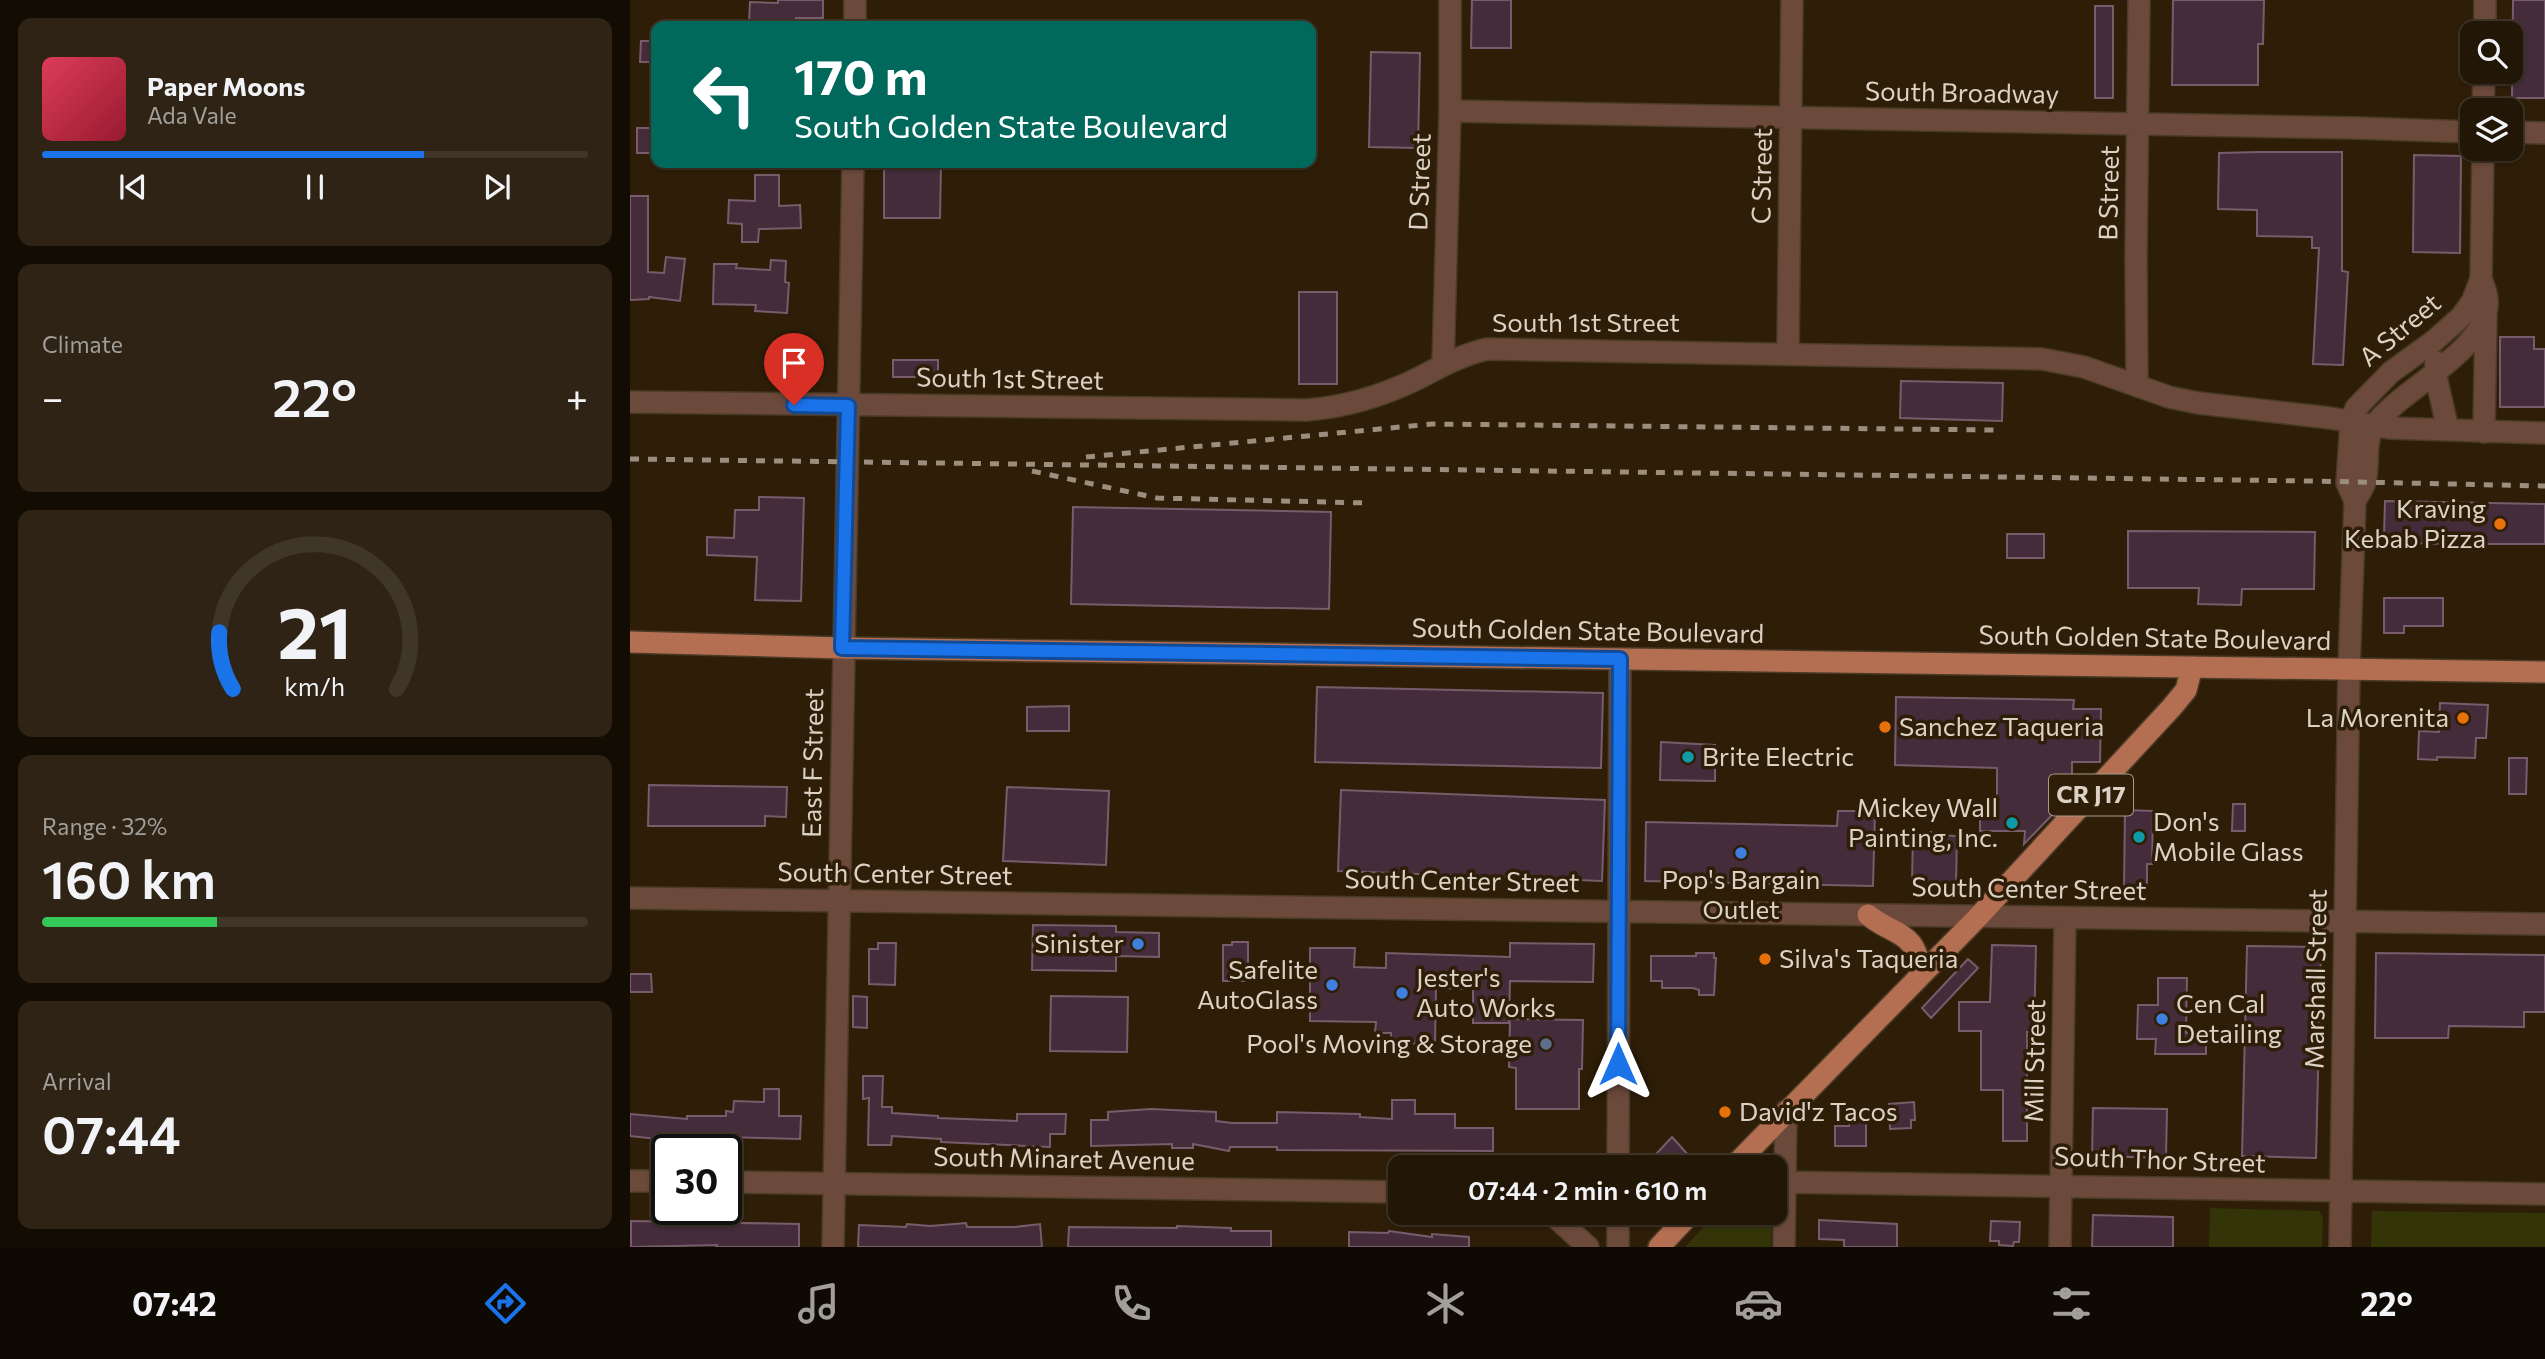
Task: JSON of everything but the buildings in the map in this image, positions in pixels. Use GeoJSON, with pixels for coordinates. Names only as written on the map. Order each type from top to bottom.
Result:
{"type":"FeatureCollection","features":[{"type":"Feature","properties":{"kind":"main road","name":"South Golden State Boulevard"},"geometry":{"type":"LineString","coordinates":[[630,642],[842,648],[2545,672]]}},
{"type":"Feature","properties":{"kind":"main road","name":"CR J17"},"geometry":{"type":"LineString","coordinates":[[1744,1155],[1978,917],[2181,697],[2188,685],[2192,667]]}},
{"type":"Feature","properties":{"kind":"main road"},"geometry":{"type":"LineString","coordinates":[[1868,915],[1883,928],[1899,932],[1908,938],[1917,955],[1920,975]]}},
{"type":"Feature","properties":{"kind":"main road"},"geometry":{"type":"LineString","coordinates":[[1659,1247],[1680,1225]]}},
{"type":"Feature","properties":{"kind":"street"},"geometry":{"type":"LineString","coordinates":[[855,0],[855,21]]}},
{"type":"Feature","properties":{"kind":"street","name":"D Street"},"geometry":{"type":"LineString","coordinates":[[1443,365],[1450,111],[1450,0]]}},
{"type":"Feature","properties":{"kind":"street","name":"C Street"},"geometry":{"type":"LineString","coordinates":[[1788,352],[1791,0]]}},
{"type":"Feature","properties":{"kind":"street","name":"B Street"},"geometry":{"type":"LineString","coordinates":[[2137,386],[2139,0]]}},
{"type":"Feature","properties":{"kind":"street"},"geometry":{"type":"LineString","coordinates":[[2485,0],[2485,21]]}},
{"type":"Feature","properties":{"kind":"street","name":"South Broadway"},"geometry":{"type":"LineString","coordinates":[[1450,111],[2460,132]]}},
{"type":"Feature","properties":{"kind":"street"},"geometry":{"type":"LineString","coordinates":[[2523,132],[2545,133]]}},
{"type":"Feature","properties":{"kind":"street","name":"A Street"},"geometry":{"type":"LineString","coordinates":[[2351,422],[2356,408],[2370,392],[2461,317],[2487,300],[2481,279],[2483,161]]}},
{"type":"Feature","properties":{"kind":"street","name":"East F Street"},"geometry":{"type":"LineString","coordinates":[[833,1247],[853,168]]}},
{"type":"Feature","properties":{"kind":"street"},"geometry":{"type":"LineString","coordinates":[[2479,307],[2484,432]]}},
{"type":"Feature","properties":{"kind":"street","name":"A Street"},"geometry":{"type":"LineString","coordinates":[[2374,426],[2465,346],[2477,331],[2479,307]]}},
{"type":"Feature","properties":{"kind":"street","name":"South 1st Street"},"geometry":{"type":"LineString","coordinates":[[630,402],[1307,410],[1379,395],[1475,352],[1500,348],[1788,352],[2042,359],[2084,368],[2197,403],[2374,426],[2545,433]]}},
{"type":"Feature","properties":{"kind":"street"},"geometry":{"type":"LineString","coordinates":[[2435,372],[2448,430]]}},
{"type":"Feature","properties":{"kind":"street","name":"Marshall Street"},"geometry":{"type":"LineString","coordinates":[[2340,1247],[2349,669],[2355,501],[2347,482],[2351,422]]}},
{"type":"Feature","properties":{"kind":"street","name":"Marshall Street"},"geometry":{"type":"LineString","coordinates":[[2355,501],[2365,483],[2368,441],[2374,426]]}},
{"type":"Feature","properties":{"kind":"street"},"geometry":{"type":"LineString","coordinates":[[1618,1155],[1620,659]]}},
{"type":"Feature","properties":{"kind":"street","name":"South Center Street"},"geometry":{"type":"LineString","coordinates":[[630,898],[2545,924]]}},
{"type":"Feature","properties":{"kind":"street","name":"Mill Street"},"geometry":{"type":"LineString","coordinates":[[2060,1247],[2065,918]]}},
{"type":"Feature","properties":{"kind":"street"},"geometry":{"type":"LineString","coordinates":[[1782,1155],[1786,1111]]}},
{"type":"Feature","properties":{"kind":"street"},"geometry":{"type":"LineString","coordinates":[[630,1181],[651,1181]]}},
{"type":"Feature","properties":{"kind":"street","name":"South Minaret Avenue"},"geometry":{"type":"LineString","coordinates":[[742,1182],[1388,1192]]}},
{"type":"Feature","properties":{"kind":"street","name":"South Thor Street"},"geometry":{"type":"LineString","coordinates":[[1787,1182],[2061,1185],[2341,1193],[2545,1194]]}},
{"type":"Feature","properties":{"kind":"street"},"geometry":{"type":"LineString","coordinates":[[1564,1225],[1588,1247]]}},
{"type":"Feature","properties":{"kind":"street"},"geometry":{"type":"LineString","coordinates":[[1617,1246],[1618,1225]]}},
{"type":"Feature","properties":{"kind":"street"},"geometry":{"type":"LineString","coordinates":[[1783,1225],[1784,1247]]}},
{"type":"Feature","properties":{"kind":"shaded area"},"geometry":{"type":"Polygon","coordinates":[[[2210,1208],[2319,1211],[2323,1217],[2322,1247],[2209,1247],[2210,1208]]]}},
{"type":"Feature","properties":{"kind":"shaded area"},"geometry":{"type":"Polygon","coordinates":[[[2372,1211],[2545,1213],[2545,1247],[2371,1247],[2372,1211]]]}},
{"type":"Feature","properties":{"kind":"shaded area"},"geometry":{"type":"Polygon","coordinates":[[[1706,1225],[1772,1225],[1771,1247],[1685,1247],[1706,1225]]]}},
{"type":"Feature","properties":{"kind":"railway"},"geometry":{"type":"LineString","coordinates":[[1086,457],[1432,424],[1994,430]]}},
{"type":"Feature","properties":{"kind":"railway"},"geometry":{"type":"LineString","coordinates":[[630,459],[2545,486]]}},
{"type":"Feature","properties":{"kind":"railway"},"geometry":{"type":"LineString","coordinates":[[1032,471],[1157,498],[1368,503]]}},
{"type":"Feature","properties":{"kind":"place","name":"Kraving Kebab Pizza"},"geometry":{"type":"Point","coordinates":[2500,524]}},
{"type":"Feature","properties":{"kind":"place","name":"La Morenita"},"geometry":{"type":"Point","coordinates":[2463,718]}},
{"type":"Feature","properties":{"kind":"place","name":"Sanchez Taqueria"},"geometry":{"type":"Point","coordinates":[1885,727]}},
{"type":"Feature","properties":{"kind":"place","name":"Brite Electric"},"geometry":{"type":"Point","coordinates":[1688,757]}},
{"type":"Feature","properties":{"kind":"place","name":"Mickey Wall Painting, Inc."},"geometry":{"type":"Point","coordinates":[2012,823]}},
{"type":"Feature","properties":{"kind":"place","name":"Don's Mobile Glass"},"geometry":{"type":"Point","coordinates":[2139,837]}},
{"type":"Feature","properties":{"kind":"place","name":"Pop's Bargain Outlet"},"geometry":{"type":"Point","coordinates":[1741,853]}},
{"type":"Feature","properties":{"kind":"place","name":"Sinister"},"geometry":{"type":"Point","coordinates":[1138,944]}},
{"type":"Feature","properties":{"kind":"place","name":"Silva's Taqueria"},"geometry":{"type":"Point","coordinates":[1765,959]}},
{"type":"Feature","properties":{"kind":"place","name":"Safelite AutoGlass"},"geometry":{"type":"Point","coordinates":[1332,985]}},
{"type":"Feature","properties":{"kind":"place","name":"Jester's Auto Works"},"geometry":{"type":"Point","coordinates":[1402,993]}},
{"type":"Feature","properties":{"kind":"place","name":"Cen Cal Detailing"},"geometry":{"type":"Point","coordinates":[2162,1019]}},
{"type":"Feature","properties":{"kind":"place","name":"Pool's Moving & Storage"},"geometry":{"type":"Point","coordinates":[1546,1044]}},
{"type":"Feature","properties":{"kind":"place","name":"David'z Tacos"},"geometry":{"type":"Point","coordinates":[1725,1112]}},
{"type":"Feature","properties":{"kind":"route"},"geometry":{"type":"LineString","coordinates":[[794,405],[848,406],[842,648],[1620,659],[1618,1064]]}}]}
